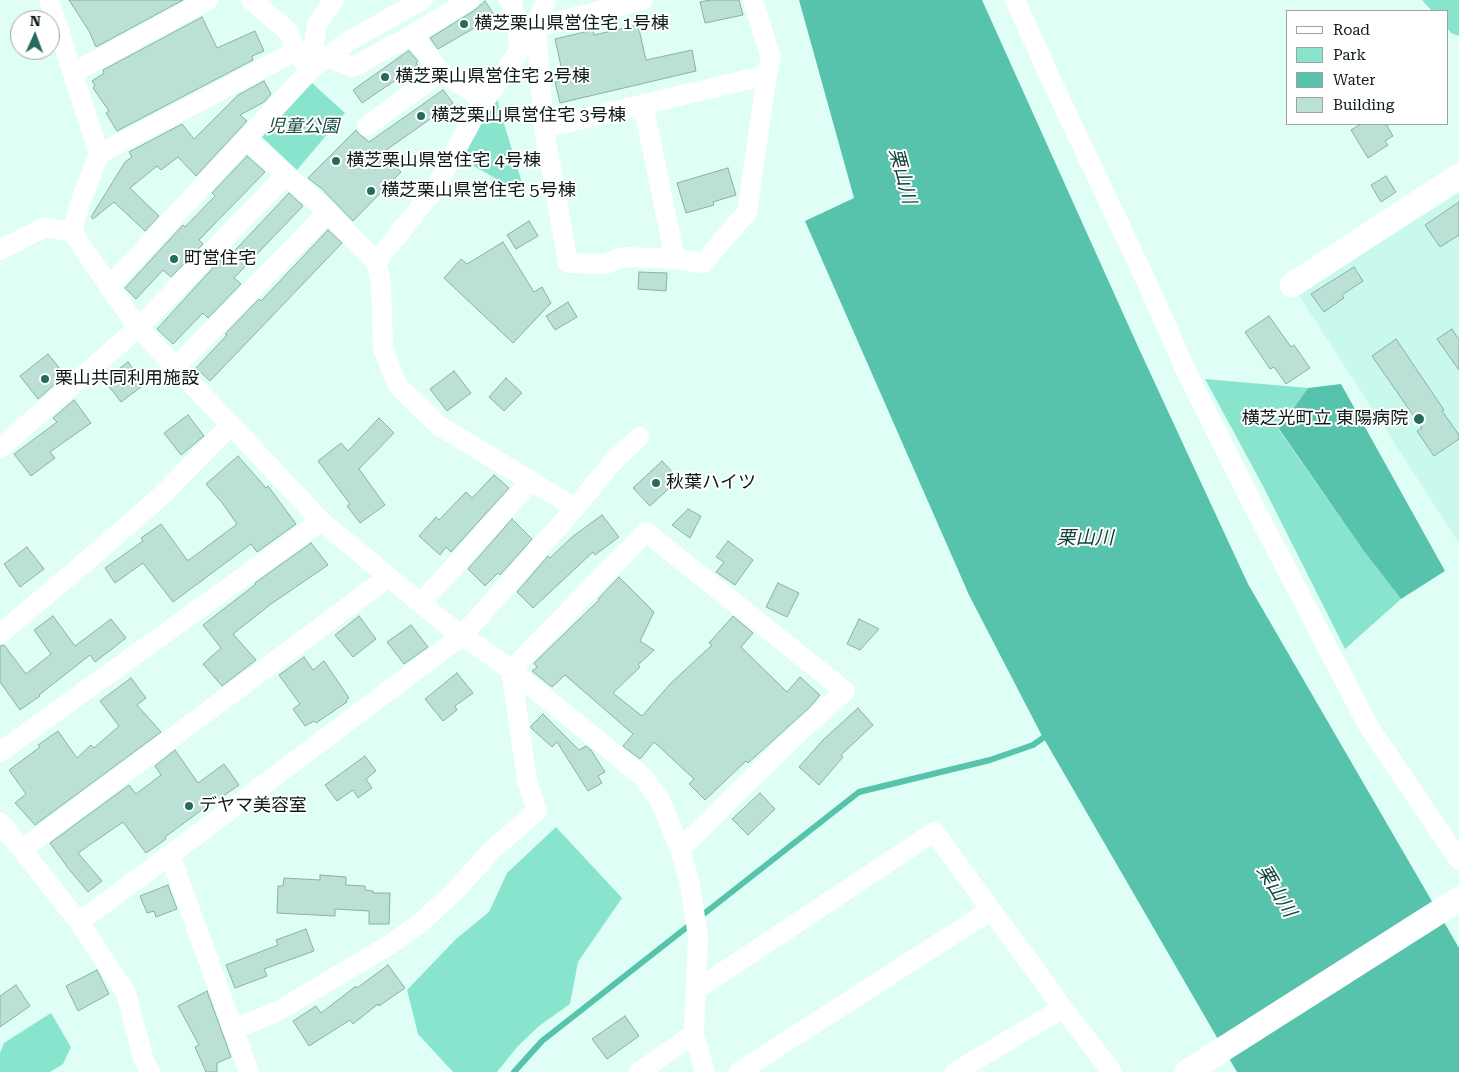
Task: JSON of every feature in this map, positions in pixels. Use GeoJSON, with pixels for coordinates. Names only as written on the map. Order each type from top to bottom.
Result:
{"type":"FeatureCollection","features":[{"type":"Feature","properties":{"kind":"street"},"geometry":{"type":"LineString","coordinates":[[49,0],[99,154],[80,203],[72,232]]}},
{"type":"Feature","properties":{"kind":"street"},"geometry":{"type":"LineString","coordinates":[[73,73],[208,0]]}},
{"type":"Feature","properties":{"kind":"street"},"geometry":{"type":"LineString","coordinates":[[251,0],[288,31],[296,51],[310,70]]}},
{"type":"Feature","properties":{"kind":"street"},"geometry":{"type":"LineString","coordinates":[[310,70],[317,25],[334,0]]}},
{"type":"Feature","properties":{"kind":"street"},"geometry":{"type":"LineString","coordinates":[[109,287],[310,70],[347,42],[422,0]]}},
{"type":"Feature","properties":{"kind":"street"},"geometry":{"type":"LineString","coordinates":[[327,57],[353,67],[412,35],[470,0]]}},
{"type":"Feature","properties":{"kind":"street"},"geometry":{"type":"LineString","coordinates":[[509,0],[512,2],[520,49]]}},
{"type":"Feature","properties":{"kind":"street"},"geometry":{"type":"LineString","coordinates":[[522,0],[536,27],[544,128],[568,263],[605,264],[624,256],[703,263],[747,212],[771,58],[752,0]]}},
{"type":"Feature","properties":{"kind":"street"},"geometry":{"type":"LineString","coordinates":[[376,262],[434,190],[476,113],[536,27],[546,0]]}},
{"type":"Feature","properties":{"kind":"street"},"geometry":{"type":"LineString","coordinates":[[536,27],[643,0]]}},
{"type":"Feature","properties":{"kind":"street"},"geometry":{"type":"LineString","coordinates":[[1015,0],[1150,289],[1185,369],[1257,512],[1369,727],[1459,860]]}},
{"type":"Feature","properties":{"kind":"street"},"geometry":{"type":"LineString","coordinates":[[412,35],[441,72],[485,100]]}},
{"type":"Feature","properties":{"kind":"street"},"geometry":{"type":"LineString","coordinates":[[99,154],[296,51]]}},
{"type":"Feature","properties":{"kind":"street"},"geometry":{"type":"LineString","coordinates":[[367,126],[441,72]]}},
{"type":"Feature","properties":{"kind":"street"},"geometry":{"type":"LineString","coordinates":[[544,128],[767,75]]}},
{"type":"Feature","properties":{"kind":"street"},"geometry":{"type":"LineString","coordinates":[[643,104],[674,259]]}},
{"type":"Feature","properties":{"kind":"street"},"geometry":{"type":"LineString","coordinates":[[246,139],[328,212],[376,262],[381,282],[383,348],[397,384],[438,425],[575,508]]}},
{"type":"Feature","properties":{"kind":"street"},"geometry":{"type":"LineString","coordinates":[[0,448],[138,328],[286,174]]}},
{"type":"Feature","properties":{"kind":"street"},"geometry":{"type":"LineString","coordinates":[[1292,286],[1459,176]]}},
{"type":"Feature","properties":{"kind":"street"},"geometry":{"type":"LineString","coordinates":[[176,367],[328,212]]}},
{"type":"Feature","properties":{"kind":"street"},"geometry":{"type":"LineString","coordinates":[[0,250],[45,227],[72,232],[138,328],[321,521],[421,604],[511,670],[642,776],[660,800],[680,848],[689,880],[698,936],[694,1034],[705,1072]]}},
{"type":"Feature","properties":{"kind":"street"},"geometry":{"type":"LineString","coordinates":[[3,625],[161,496],[231,425]]}},
{"type":"Feature","properties":{"kind":"street"},"geometry":{"type":"LineString","coordinates":[[79,922],[462,635],[575,508],[612,463],[638,437]]}},
{"type":"Feature","properties":{"kind":"street"},"geometry":{"type":"LineString","coordinates":[[421,604],[532,481]]}},
{"type":"Feature","properties":{"kind":"street"},"geometry":{"type":"LineString","coordinates":[[0,752],[321,521]]}},
{"type":"Feature","properties":{"kind":"street"},"geometry":{"type":"LineString","coordinates":[[511,670],[646,532],[845,691],[795,736],[680,848]]}},
{"type":"Feature","properties":{"kind":"street"},"geometry":{"type":"LineString","coordinates":[[22,849],[388,577]]}},
{"type":"Feature","properties":{"kind":"street"},"geometry":{"type":"LineString","coordinates":[[234,1030],[278,1011],[386,947],[418,925],[455,891],[492,850],[537,811],[527,780],[511,670]]}},
{"type":"Feature","properties":{"kind":"street"},"geometry":{"type":"LineString","coordinates":[[0,822],[79,922],[126,993],[144,1061],[150,1072]]}},
{"type":"Feature","properties":{"kind":"street"},"geometry":{"type":"LineString","coordinates":[[696,990],[934,832],[1112,1072]]}},
{"type":"Feature","properties":{"kind":"street"},"geometry":{"type":"LineString","coordinates":[[170,855],[248,1072]]}},
{"type":"Feature","properties":{"kind":"street"},"geometry":{"type":"LineString","coordinates":[[1187,1072],[1459,899]]}},
{"type":"Feature","properties":{"kind":"street"},"geometry":{"type":"LineString","coordinates":[[739,1072],[991,910]]}},
{"type":"Feature","properties":{"kind":"street"},"geometry":{"type":"LineString","coordinates":[[955,1072],[1063,1008]]}},
{"type":"Feature","properties":{"kind":"street"},"geometry":{"type":"LineString","coordinates":[[638,1072],[694,1034]]}},
{"type":"Feature","properties":{"kind":"shaded area","name":"横芝光町立 東陽病院"},"geometry":{"type":"Polygon","coordinates":[[[1459,193],[1459,543],[1298,294],[1459,193]]]}},
{"type":"Feature","properties":{"kind":"green space"},"geometry":{"type":"Polygon","coordinates":[[[1422,0],[1459,0],[1459,36],[1449,30],[1449,10],[1431,10],[1422,0]]]}},
{"type":"Feature","properties":{"kind":"green space"},"geometry":{"type":"Polygon","coordinates":[[[492,70],[499,107],[526,196],[467,162],[454,136],[492,70]]]}},
{"type":"Feature","properties":{"kind":"green space","name":"児童公園"},"geometry":{"type":"Polygon","coordinates":[[[312,83],[345,113],[297,170],[262,137],[312,83]]]}},
{"type":"Feature","properties":{"kind":"green space"},"geometry":{"type":"Polygon","coordinates":[[[1205,379],[1308,388],[1279,430],[1363,550],[1401,599],[1345,649],[1263,486],[1205,379]]]}},
{"type":"Feature","properties":{"kind":"green space"},"geometry":{"type":"Polygon","coordinates":[[[556,827],[622,898],[578,962],[570,1004],[539,1026],[518,1046],[497,1072],[453,1072],[418,1034],[407,990],[456,939],[489,912],[507,873],[556,827]]]}},
{"type":"Feature","properties":{"kind":"green space"},"geometry":{"type":"Polygon","coordinates":[[[51,1013],[71,1047],[63,1064],[50,1072],[0,1072],[0,1053],[4,1043],[51,1013]]]}},
{"type":"Feature","properties":{"kind":"water","name":"栗山川"},"geometry":{"type":"Polygon","coordinates":[[[799,0],[982,0],[1140,351],[1248,584],[1459,948],[1459,1072],[1237,1072],[1040,732],[969,595],[805,221],[854,198],[799,0]]]}},
{"type":"Feature","properties":{"kind":"water"},"geometry":{"type":"Polygon","coordinates":[[[1341,384],[1445,571],[1401,599],[1363,550],[1279,429],[1308,388],[1341,384]]]}},
{"type":"Feature","properties":{"kind":"building"},"geometry":{"type":"Polygon","coordinates":[[[69,0],[183,0],[96,47],[89,31],[69,0]]]}},
{"type":"Feature","properties":{"kind":"building"},"geometry":{"type":"Polygon","coordinates":[[[739,0],[743,15],[705,23],[700,2],[739,0]]]}},
{"type":"Feature","properties":{"kind":"building","name":"横芝栗山県営住宅 1号棟"},"geometry":{"type":"Polygon","coordinates":[[[485,1],[495,16],[438,49],[430,38],[475,10],[485,1]]]}},
{"type":"Feature","properties":{"kind":"building"},"geometry":{"type":"Polygon","coordinates":[[[202,17],[217,48],[255,31],[264,51],[252,56],[253,60],[117,131],[106,113],[109,111],[93,88],[95,85],[92,81],[104,73],[103,70],[202,17]]]}},
{"type":"Feature","properties":{"kind":"building"},"geometry":{"type":"Polygon","coordinates":[[[638,25],[646,60],[692,50],[696,71],[560,103],[555,82],[564,80],[555,39],[593,30],[594,35],[638,25]]]}},
{"type":"Feature","properties":{"kind":"building","name":"横芝栗山県営住宅 2号棟"},"geometry":{"type":"Polygon","coordinates":[[[408,51],[418,61],[416,63],[418,65],[362,103],[353,90],[408,51]]]}},
{"type":"Feature","properties":{"kind":"building"},"geometry":{"type":"Polygon","coordinates":[[[264,81],[271,94],[264,102],[240,115],[247,121],[196,176],[178,157],[161,170],[157,166],[130,188],[159,216],[145,231],[114,202],[93,219],[91,217],[125,162],[132,157],[129,152],[182,124],[194,139],[238,95],[264,81]]]}},
{"type":"Feature","properties":{"kind":"building"},"geometry":{"type":"Polygon","coordinates":[[[443,90],[453,103],[382,153],[401,172],[353,221],[321,188],[308,178],[356,130],[369,142],[443,90]]]}},
{"type":"Feature","properties":{"kind":"building"},"geometry":{"type":"Polygon","coordinates":[[[1359,125],[1387,125],[1393,136],[1385,141],[1388,145],[1368,158],[1351,130],[1359,125]]]}},
{"type":"Feature","properties":{"kind":"building"},"geometry":{"type":"Polygon","coordinates":[[[247,156],[265,172],[199,240],[203,244],[171,277],[163,270],[136,299],[125,288],[183,225],[185,227],[215,196],[212,193],[247,156]]]}},
{"type":"Feature","properties":{"kind":"building"},"geometry":{"type":"Polygon","coordinates":[[[728,168],[736,195],[713,202],[714,205],[686,213],[677,183],[728,168]]]}},
{"type":"Feature","properties":{"kind":"building"},"geometry":{"type":"Polygon","coordinates":[[[1386,176],[1396,192],[1381,202],[1371,185],[1386,176]]]}},
{"type":"Feature","properties":{"kind":"building"},"geometry":{"type":"Polygon","coordinates":[[[289,193],[303,206],[234,278],[241,284],[208,318],[203,313],[173,344],[157,329],[220,260],[223,263],[289,193]]]}},
{"type":"Feature","properties":{"kind":"building"},"geometry":{"type":"Polygon","coordinates":[[[1459,202],[1459,235],[1440,247],[1425,225],[1459,202]]]}},
{"type":"Feature","properties":{"kind":"building"},"geometry":{"type":"Polygon","coordinates":[[[529,221],[538,236],[516,249],[507,235],[529,221]]]}},
{"type":"Feature","properties":{"kind":"building"},"geometry":{"type":"Polygon","coordinates":[[[328,230],[342,243],[210,381],[196,368],[227,335],[225,334],[259,299],[261,301],[328,230]]]}},
{"type":"Feature","properties":{"kind":"building"},"geometry":{"type":"Polygon","coordinates":[[[503,242],[534,292],[542,287],[551,303],[513,343],[444,278],[461,259],[467,264],[503,242]]]}},
{"type":"Feature","properties":{"kind":"building"},"geometry":{"type":"Polygon","coordinates":[[[1354,267],[1363,281],[1342,295],[1344,298],[1324,312],[1311,294],[1354,267]]]}},
{"type":"Feature","properties":{"kind":"building"},"geometry":{"type":"Polygon","coordinates":[[[639,272],[667,273],[666,291],[638,289],[639,272]]]}},
{"type":"Feature","properties":{"kind":"building"},"geometry":{"type":"Polygon","coordinates":[[[568,302],[577,317],[555,330],[546,316],[568,302]]]}},
{"type":"Feature","properties":{"kind":"building"},"geometry":{"type":"Polygon","coordinates":[[[1269,316],[1291,347],[1294,345],[1310,368],[1286,384],[1274,367],[1270,369],[1245,332],[1269,316]]]}},
{"type":"Feature","properties":{"kind":"building"},"geometry":{"type":"Polygon","coordinates":[[[1452,329],[1459,340],[1459,370],[1437,339],[1452,329]]]}},
{"type":"Feature","properties":{"kind":"building"},"geometry":{"type":"Polygon","coordinates":[[[1396,339],[1459,435],[1459,439],[1434,456],[1417,431],[1422,428],[1372,356],[1396,339]]]}},
{"type":"Feature","properties":{"kind":"building","name":"栗山共同利用施設"},"geometry":{"type":"Polygon","coordinates":[[[48,354],[65,375],[38,399],[20,376],[48,354]]]}},
{"type":"Feature","properties":{"kind":"building"},"geometry":{"type":"Polygon","coordinates":[[[128,362],[145,384],[121,402],[104,380],[128,362]]]}},
{"type":"Feature","properties":{"kind":"building"},"geometry":{"type":"Polygon","coordinates":[[[454,371],[471,393],[447,411],[430,389],[454,371]]]}},
{"type":"Feature","properties":{"kind":"building"},"geometry":{"type":"Polygon","coordinates":[[[506,378],[522,393],[504,411],[489,397],[506,378]]]}},
{"type":"Feature","properties":{"kind":"building"},"geometry":{"type":"Polygon","coordinates":[[[74,400],[91,423],[50,452],[55,458],[31,476],[14,454],[57,422],[53,418],[74,400]]]}},
{"type":"Feature","properties":{"kind":"building"},"geometry":{"type":"Polygon","coordinates":[[[188,415],[204,436],[181,455],[164,433],[188,415]]]}},
{"type":"Feature","properties":{"kind":"building"},"geometry":{"type":"Polygon","coordinates":[[[379,418],[394,433],[359,469],[385,505],[360,523],[347,506],[350,504],[318,461],[341,443],[348,451],[379,418]]]}},
{"type":"Feature","properties":{"kind":"building"},"geometry":{"type":"Polygon","coordinates":[[[238,456],[266,488],[268,486],[296,524],[257,552],[251,544],[173,602],[143,563],[115,583],[105,568],[143,541],[141,538],[161,524],[187,560],[189,560],[237,524],[206,484],[238,456]]]}},
{"type":"Feature","properties":{"kind":"building","name":"秋葉ハイツ"},"geometry":{"type":"Polygon","coordinates":[[[662,461],[679,479],[650,506],[633,488],[662,461]]]}},
{"type":"Feature","properties":{"kind":"building"},"geometry":{"type":"Polygon","coordinates":[[[494,475],[509,488],[451,552],[446,547],[440,555],[419,536],[436,517],[439,520],[466,492],[472,498],[494,475]]]}},
{"type":"Feature","properties":{"kind":"building"},"geometry":{"type":"Polygon","coordinates":[[[688,509],[701,516],[690,538],[672,525],[688,509]]]}},
{"type":"Feature","properties":{"kind":"building"},"geometry":{"type":"Polygon","coordinates":[[[602,515],[619,537],[595,555],[593,552],[533,608],[517,592],[548,556],[550,558],[572,537],[602,515]]]}},
{"type":"Feature","properties":{"kind":"building"},"geometry":{"type":"Polygon","coordinates":[[[512,519],[532,539],[500,575],[498,573],[485,586],[468,569],[512,519]]]}},
{"type":"Feature","properties":{"kind":"building"},"geometry":{"type":"Polygon","coordinates":[[[728,541],[753,560],[735,585],[716,572],[724,562],[716,557],[728,541]]]}},
{"type":"Feature","properties":{"kind":"building"},"geometry":{"type":"Polygon","coordinates":[[[311,543],[328,565],[271,604],[233,634],[256,660],[222,686],[203,664],[221,648],[203,625],[255,583],[311,543]]]}},
{"type":"Feature","properties":{"kind":"building"},"geometry":{"type":"Polygon","coordinates":[[[27,547],[44,569],[20,587],[4,564],[27,547]]]}},
{"type":"Feature","properties":{"kind":"building"},"geometry":{"type":"Polygon","coordinates":[[[619,577],[654,612],[640,641],[654,650],[638,665],[640,667],[613,693],[642,716],[671,683],[712,645],[709,643],[733,616],[753,633],[741,647],[787,692],[800,677],[820,695],[810,707],[748,763],[746,761],[705,800],[689,784],[694,779],[654,742],[640,759],[623,746],[633,734],[565,675],[552,687],[532,671],[537,667],[534,663],[599,600],[619,577]]]}},
{"type":"Feature","properties":{"kind":"building"},"geometry":{"type":"Polygon","coordinates":[[[778,583],[799,593],[787,617],[766,607],[778,583]]]}},
{"type":"Feature","properties":{"kind":"building"},"geometry":{"type":"Polygon","coordinates":[[[53,616],[75,646],[111,619],[126,638],[95,662],[90,655],[20,710],[0,682],[0,646],[4,645],[26,674],[51,654],[34,630],[53,616]]]}},
{"type":"Feature","properties":{"kind":"building"},"geometry":{"type":"Polygon","coordinates":[[[359,616],[376,639],[353,657],[335,635],[359,616]]]}},
{"type":"Feature","properties":{"kind":"building"},"geometry":{"type":"Polygon","coordinates":[[[859,619],[879,629],[860,650],[847,644],[859,619]]]}},
{"type":"Feature","properties":{"kind":"building"},"geometry":{"type":"Polygon","coordinates":[[[411,625],[428,647],[404,664],[387,642],[411,625]]]}},
{"type":"Feature","properties":{"kind":"building"},"geometry":{"type":"Polygon","coordinates":[[[304,657],[313,670],[324,661],[349,698],[346,700],[347,702],[316,723],[314,721],[305,726],[293,709],[300,704],[279,675],[304,657]]]}},
{"type":"Feature","properties":{"kind":"building"},"geometry":{"type":"Polygon","coordinates":[[[457,673],[473,693],[455,706],[457,710],[443,721],[425,699],[457,673]]]}},
{"type":"Feature","properties":{"kind":"building"},"geometry":{"type":"Polygon","coordinates":[[[131,678],[146,698],[137,705],[161,732],[35,825],[15,803],[26,794],[9,770],[40,747],[38,745],[58,731],[77,758],[91,745],[94,748],[119,726],[100,701],[131,678]]]}},
{"type":"Feature","properties":{"kind":"building"},"geometry":{"type":"Polygon","coordinates":[[[858,708],[873,725],[841,755],[843,757],[819,785],[799,767],[823,740],[858,708]]]}},
{"type":"Feature","properties":{"kind":"building"},"geometry":{"type":"Polygon","coordinates":[[[543,714],[579,750],[586,746],[591,750],[605,772],[598,776],[602,783],[588,791],[557,742],[552,747],[531,728],[543,714]]]}},
{"type":"Feature","properties":{"kind":"building"},"geometry":{"type":"Polygon","coordinates":[[[175,750],[198,783],[224,764],[239,785],[218,798],[146,853],[123,822],[78,853],[102,881],[88,892],[50,843],[129,785],[136,794],[161,775],[155,766],[175,750]]]}},
{"type":"Feature","properties":{"kind":"building"},"geometry":{"type":"Polygon","coordinates":[[[365,756],[376,771],[366,779],[372,788],[358,798],[353,790],[337,801],[325,785],[365,756]]]}},
{"type":"Feature","properties":{"kind":"building"},"geometry":{"type":"Polygon","coordinates":[[[760,793],[775,809],[748,835],[732,819],[760,793]]]}},
{"type":"Feature","properties":{"kind":"building"},"geometry":{"type":"Polygon","coordinates":[[[320,875],[346,877],[346,885],[365,886],[365,890],[373,891],[373,893],[390,893],[389,924],[369,924],[369,911],[335,909],[335,916],[277,913],[278,886],[283,886],[284,878],[320,880],[320,875]]]}},
{"type":"Feature","properties":{"kind":"building"},"geometry":{"type":"Polygon","coordinates":[[[168,885],[177,909],[156,917],[154,911],[147,913],[140,896],[168,885]]]}},
{"type":"Feature","properties":{"kind":"building"},"geometry":{"type":"Polygon","coordinates":[[[306,929],[314,951],[264,969],[267,976],[235,988],[226,965],[278,945],[276,940],[306,929]]]}},
{"type":"Feature","properties":{"kind":"building"},"geometry":{"type":"Polygon","coordinates":[[[388,965],[405,988],[379,1006],[378,1004],[353,1024],[350,1020],[309,1046],[293,1021],[316,1006],[321,1013],[356,986],[357,988],[388,965]]]}},
{"type":"Feature","properties":{"kind":"building"},"geometry":{"type":"Polygon","coordinates":[[[97,970],[109,994],[78,1011],[66,986],[97,970]]]}},
{"type":"Feature","properties":{"kind":"building"},"geometry":{"type":"Polygon","coordinates":[[[16,985],[30,1006],[0,1027],[0,996],[16,985]]]}},
{"type":"Feature","properties":{"kind":"building"},"geometry":{"type":"Polygon","coordinates":[[[207,991],[231,1057],[217,1063],[217,1072],[206,1072],[195,1047],[199,1045],[178,1006],[207,991]]]}},
{"type":"Feature","properties":{"kind":"building"},"geometry":{"type":"Polygon","coordinates":[[[625,1016],[639,1036],[607,1059],[592,1039],[625,1016]]]}},
{"type":"Feature","properties":{"kind":"waterway"},"geometry":{"type":"LineString","coordinates":[[514,1072],[542,1041],[859,792],[990,760],[1033,745],[1050,733]]}},
{"type":"Feature","properties":{"kind":"place","name":"横芝栗山県営住宅 1号棟"},"geometry":{"type":"Point","coordinates":[464,24]}},
{"type":"Feature","properties":{"kind":"place","name":"横芝栗山県営住宅 2号棟"},"geometry":{"type":"Point","coordinates":[385,77]}},
{"type":"Feature","properties":{"kind":"place","name":"横芝栗山県営住宅 3号棟"},"geometry":{"type":"Point","coordinates":[421,116]}},
{"type":"Feature","properties":{"kind":"place","name":"横芝栗山県営住宅 4号棟"},"geometry":{"type":"Point","coordinates":[336,161]}},
{"type":"Feature","properties":{"kind":"place","name":"横芝栗山県営住宅 5号棟"},"geometry":{"type":"Point","coordinates":[371,191]}},
{"type":"Feature","properties":{"kind":"place","name":"町営住宅"},"geometry":{"type":"Point","coordinates":[174,259]}},
{"type":"Feature","properties":{"kind":"place","name":"栗山共同利用施設"},"geometry":{"type":"Point","coordinates":[45,379]}},
{"type":"Feature","properties":{"kind":"place","name":"横芝光町立 東陽病院"},"geometry":{"type":"Point","coordinates":[1419,419]}},
{"type":"Feature","properties":{"kind":"place","name":"秋葉ハイツ"},"geometry":{"type":"Point","coordinates":[656,483]}},
{"type":"Feature","properties":{"kind":"place","name":"デヤマ美容室"},"geometry":{"type":"Point","coordinates":[189,806]}}]}
